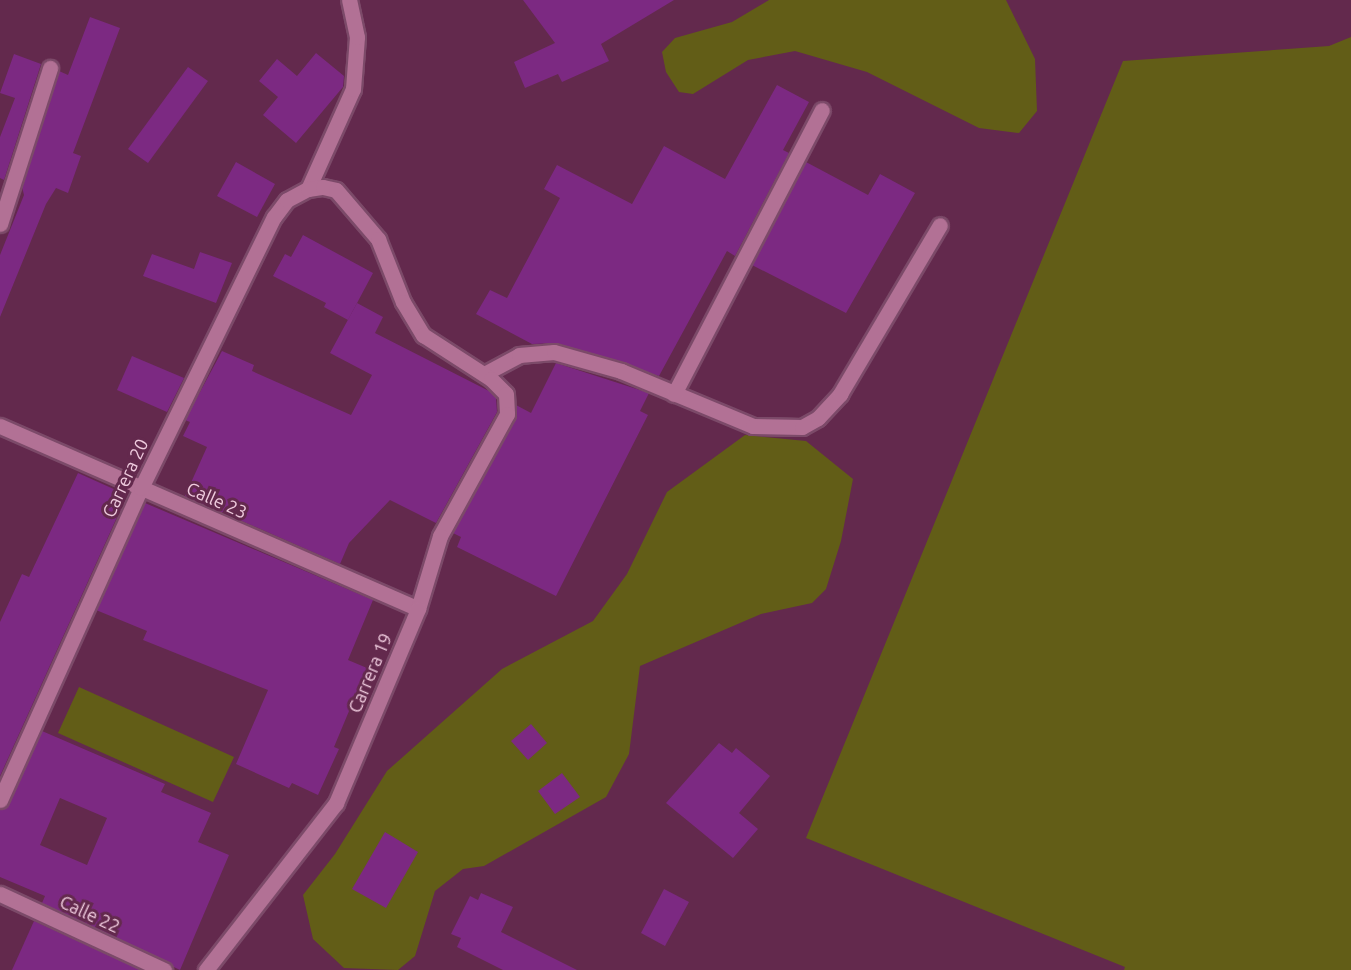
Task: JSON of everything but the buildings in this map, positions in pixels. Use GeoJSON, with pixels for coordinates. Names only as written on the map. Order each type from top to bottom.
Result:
{"type":"FeatureCollection","features":[{"type":"Feature","properties":{"kind":"street"},"geometry":{"type":"LineString","coordinates":[[308,189],[353,89],[357,38],[349,0]]}},
{"type":"Feature","properties":{"kind":"street"},"geometry":{"type":"LineString","coordinates":[[0,224],[51,68]]}},
{"type":"Feature","properties":{"kind":"street"},"geometry":{"type":"LineString","coordinates":[[674,394],[822,110]]}},
{"type":"Feature","properties":{"kind":"street","name":"Carrera 19"},"geometry":{"type":"LineString","coordinates":[[206,970],[336,803],[418,609],[440,536],[507,414],[506,394],[484,374],[423,335],[403,302],[378,239],[359,212],[336,190],[322,187],[308,189]]}},
{"type":"Feature","properties":{"kind":"street","name":"Carrera 20"},"geometry":{"type":"LineString","coordinates":[[0,800],[141,488],[274,217],[287,200],[308,189]]}},
{"type":"Feature","properties":{"kind":"street"},"geometry":{"type":"LineString","coordinates":[[484,374],[519,355],[554,352],[621,371],[753,426],[802,427],[818,418],[840,394],[940,225]]}},
{"type":"Feature","properties":{"kind":"street","name":"Calle 23"},"geometry":{"type":"LineString","coordinates":[[0,426],[418,609]]}},
{"type":"Feature","properties":{"kind":"street","name":"Calle 22"},"geometry":{"type":"LineString","coordinates":[[0,894],[164,970]]}},
{"type":"Feature","properties":{"kind":"shaded area"},"geometry":{"type":"Polygon","coordinates":[[[769,0],[1006,0],[1035,59],[1037,111],[1019,133],[979,128],[867,72],[795,51],[748,60],[693,94],[679,92],[666,72],[662,52],[675,38],[732,22],[769,0]]]}},
{"type":"Feature","properties":{"kind":"shaded area"},"geometry":{"type":"Polygon","coordinates":[[[1351,37],[1351,970],[1124,970],[1125,967],[806,838],[1123,61],[1329,46],[1351,37]]]}},
{"type":"Feature","properties":{"kind":"shaded area"},"geometry":{"type":"Polygon","coordinates":[[[745,435],[806,441],[853,479],[841,541],[826,589],[812,603],[761,614],[640,666],[629,754],[606,797],[484,866],[463,869],[435,891],[415,956],[398,970],[344,968],[313,939],[303,895],[335,854],[387,771],[502,669],[593,621],[627,574],[667,492],[745,435]]]}},
{"type":"Feature","properties":{"kind":"shaded area"},"geometry":{"type":"Polygon","coordinates":[[[79,687],[234,757],[213,802],[58,733],[79,687]]]}}]}
